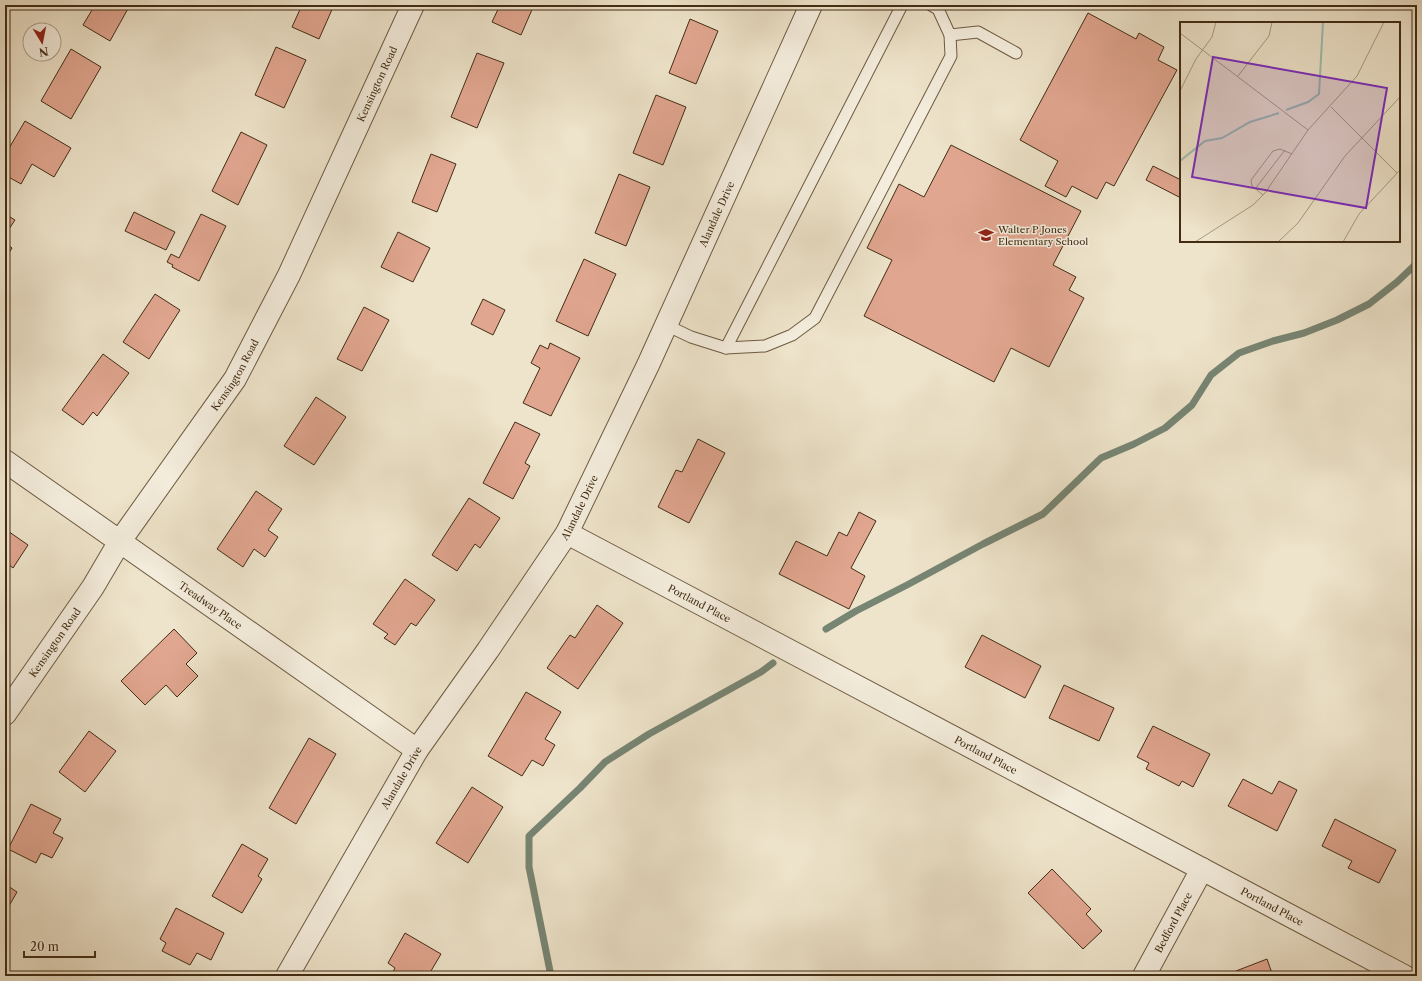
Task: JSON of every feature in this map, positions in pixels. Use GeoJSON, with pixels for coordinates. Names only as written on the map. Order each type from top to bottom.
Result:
{"type":"FeatureCollection","features":[{"type":"Feature","properties":{"kind":"street","name":"Kensington Road"},"geometry":{"type":"LineString","coordinates":[[5,714],[93,587],[120,541],[235,379],[289,275],[413,5]]}},
{"type":"Feature","properties":{"kind":"street","name":"Alandale Drive"},"geometry":{"type":"LineString","coordinates":[[287,976],[417,750],[488,650],[567,533],[666,325],[811,5]]}},
{"type":"Feature","properties":{"kind":"street","name":"Treadway Place"},"geometry":{"type":"LineString","coordinates":[[5,461],[417,750]]}},
{"type":"Feature","properties":{"kind":"street","name":"Portland Place"},"geometry":{"type":"LineString","coordinates":[[567,533],[1404,976]]}},
{"type":"Feature","properties":{"kind":"street","name":"Bedford Place"},"geometry":{"type":"LineString","coordinates":[[1144,976],[1202,869]]}},
{"type":"Feature","properties":{"kind":"lane"},"geometry":{"type":"LineString","coordinates":[[726,348],[902,5]]}},
{"type":"Feature","properties":{"kind":"lane"},"geometry":{"type":"LineString","coordinates":[[666,325],[691,337],[726,348],[765,346],[792,335],[815,318],[952,56],[950,35],[938,9],[931,5]]}},
{"type":"Feature","properties":{"kind":"lane"},"geometry":{"type":"LineString","coordinates":[[950,35],[978,32],[1016,53]]}},
{"type":"Feature","properties":{"kind":"building"},"geometry":{"type":"Polygon","coordinates":[[[95,5],[130,5],[110,41],[83,25],[95,5]]]}},
{"type":"Feature","properties":{"kind":"building"},"geometry":{"type":"Polygon","coordinates":[[[302,5],[334,5],[319,39],[292,27],[302,5]]]}},
{"type":"Feature","properties":{"kind":"building"},"geometry":{"type":"Polygon","coordinates":[[[500,5],[534,5],[521,35],[492,22],[500,5]]]}},
{"type":"Feature","properties":{"kind":"building"},"geometry":{"type":"Polygon","coordinates":[[[1088,13],[1136,39],[1139,33],[1164,47],[1158,60],[1177,70],[1114,186],[1106,182],[1097,199],[1072,186],[1066,197],[1045,186],[1058,161],[1020,140],[1088,13]]]}},
{"type":"Feature","properties":{"kind":"building"},"geometry":{"type":"Polygon","coordinates":[[[690,19],[718,31],[696,84],[669,73],[690,19]]]}},
{"type":"Feature","properties":{"kind":"building"},"geometry":{"type":"Polygon","coordinates":[[[276,47],[306,60],[284,108],[255,95],[276,47]]]}},
{"type":"Feature","properties":{"kind":"building"},"geometry":{"type":"Polygon","coordinates":[[[71,49],[101,67],[71,119],[41,101],[71,49]]]}},
{"type":"Feature","properties":{"kind":"building"},"geometry":{"type":"Polygon","coordinates":[[[477,53],[504,63],[477,128],[451,117],[477,53]]]}},
{"type":"Feature","properties":{"kind":"building"},"geometry":{"type":"Polygon","coordinates":[[[656,95],[686,107],[663,165],[633,153],[656,95]]]}},
{"type":"Feature","properties":{"kind":"building"},"geometry":{"type":"Polygon","coordinates":[[[25,121],[71,148],[54,177],[32,164],[21,184],[5,175],[5,155],[25,121]]]}},
{"type":"Feature","properties":{"kind":"building"},"geometry":{"type":"Polygon","coordinates":[[[241,132],[267,145],[238,205],[212,191],[241,132]]]}},
{"type":"Feature","properties":{"kind":"building"},"geometry":{"type":"Polygon","coordinates":[[[951,145],[1081,211],[1053,265],[1076,277],[1069,290],[1084,298],[1049,367],[1011,348],[994,382],[864,316],[892,260],[867,248],[899,184],[924,197],[951,145]]]}},
{"type":"Feature","properties":{"kind":"building"},"geometry":{"type":"Polygon","coordinates":[[[431,154],[456,164],[437,212],[412,202],[431,154]]]}},
{"type":"Feature","properties":{"kind":"building"},"geometry":{"type":"Polygon","coordinates":[[[1153,166],[1180,180],[1180,197],[1146,180],[1153,166]]]}},
{"type":"Feature","properties":{"kind":"building"},"geometry":{"type":"Polygon","coordinates":[[[619,174],[650,187],[626,246],[595,233],[619,174]]]}},
{"type":"Feature","properties":{"kind":"building"},"geometry":{"type":"Polygon","coordinates":[[[134,212],[175,232],[166,250],[125,231],[134,212]]]}},
{"type":"Feature","properties":{"kind":"building"},"geometry":{"type":"Polygon","coordinates":[[[5,214],[15,220],[5,235],[5,214]]]}},
{"type":"Feature","properties":{"kind":"building"},"geometry":{"type":"Polygon","coordinates":[[[201,214],[226,226],[199,281],[172,267],[173,265],[167,262],[171,254],[179,258],[201,214]]]}},
{"type":"Feature","properties":{"kind":"building"},"geometry":{"type":"Polygon","coordinates":[[[398,232],[430,248],[413,282],[381,267],[398,232]]]}},
{"type":"Feature","properties":{"kind":"building"},"geometry":{"type":"Polygon","coordinates":[[[5,243],[12,248],[5,259],[5,243]]]}},
{"type":"Feature","properties":{"kind":"building"},"geometry":{"type":"Polygon","coordinates":[[[584,259],[616,274],[588,336],[556,321],[584,259]]]}},
{"type":"Feature","properties":{"kind":"building"},"geometry":{"type":"Polygon","coordinates":[[[155,294],[180,310],[149,359],[123,342],[155,294]]]}},
{"type":"Feature","properties":{"kind":"building"},"geometry":{"type":"Polygon","coordinates":[[[483,299],[505,310],[493,335],[471,324],[483,299]]]}},
{"type":"Feature","properties":{"kind":"building"},"geometry":{"type":"Polygon","coordinates":[[[364,307],[389,320],[362,371],[337,359],[364,307]]]}},
{"type":"Feature","properties":{"kind":"building"},"geometry":{"type":"Polygon","coordinates":[[[550,343],[580,358],[551,416],[523,403],[540,368],[531,363],[540,345],[548,349],[550,343]]]}},
{"type":"Feature","properties":{"kind":"building"},"geometry":{"type":"Polygon","coordinates":[[[103,354],[129,373],[97,416],[93,412],[83,425],[62,410],[103,354]]]}},
{"type":"Feature","properties":{"kind":"building"},"geometry":{"type":"Polygon","coordinates":[[[316,397],[346,417],[314,465],[284,446],[316,397]]]}},
{"type":"Feature","properties":{"kind":"building"},"geometry":{"type":"Polygon","coordinates":[[[515,422],[540,434],[525,463],[530,466],[513,499],[483,483],[515,422]]]}},
{"type":"Feature","properties":{"kind":"building"},"geometry":{"type":"Polygon","coordinates":[[[698,439],[725,453],[689,523],[658,507],[676,470],[682,472],[698,439]]]}},
{"type":"Feature","properties":{"kind":"building"},"geometry":{"type":"Polygon","coordinates":[[[256,491],[282,509],[268,530],[278,537],[265,557],[254,549],[243,567],[217,549],[256,491]]]}},
{"type":"Feature","properties":{"kind":"building"},"geometry":{"type":"Polygon","coordinates":[[[469,498],[500,518],[480,548],[475,544],[457,571],[432,555],[469,498]]]}},
{"type":"Feature","properties":{"kind":"building"},"geometry":{"type":"Polygon","coordinates":[[[859,512],[876,521],[851,568],[865,576],[849,609],[779,574],[796,541],[827,556],[839,532],[847,536],[859,512]]]}},
{"type":"Feature","properties":{"kind":"building"},"geometry":{"type":"Polygon","coordinates":[[[5,529],[28,545],[13,568],[9,565],[5,571],[5,529]]]}},
{"type":"Feature","properties":{"kind":"building"},"geometry":{"type":"Polygon","coordinates":[[[405,579],[435,600],[416,626],[411,623],[395,645],[384,638],[388,634],[373,624],[405,579]]]}},
{"type":"Feature","properties":{"kind":"building"},"geometry":{"type":"Polygon","coordinates":[[[597,605],[623,623],[578,689],[547,668],[570,635],[575,638],[597,605]]]}},
{"type":"Feature","properties":{"kind":"building"},"geometry":{"type":"Polygon","coordinates":[[[174,629],[197,653],[186,664],[198,676],[177,697],[166,685],[145,705],[121,681],[174,629]]]}},
{"type":"Feature","properties":{"kind":"building"},"geometry":{"type":"Polygon","coordinates":[[[982,635],[1041,666],[1025,698],[965,667],[982,635]]]}},
{"type":"Feature","properties":{"kind":"building"},"geometry":{"type":"Polygon","coordinates":[[[1064,685],[1114,708],[1099,741],[1049,718],[1064,685]]]}},
{"type":"Feature","properties":{"kind":"building"},"geometry":{"type":"Polygon","coordinates":[[[526,692],[561,712],[545,739],[555,745],[543,766],[532,760],[522,776],[488,756],[526,692]]]}},
{"type":"Feature","properties":{"kind":"building"},"geometry":{"type":"Polygon","coordinates":[[[1153,726],[1210,754],[1193,787],[1182,781],[1179,786],[1146,769],[1149,763],[1137,757],[1153,726]]]}},
{"type":"Feature","properties":{"kind":"building"},"geometry":{"type":"Polygon","coordinates":[[[89,731],[116,751],[85,792],[59,772],[89,731]]]}},
{"type":"Feature","properties":{"kind":"building"},"geometry":{"type":"Polygon","coordinates":[[[309,738],[336,754],[296,824],[269,808],[309,738]]]}},
{"type":"Feature","properties":{"kind":"building"},"geometry":{"type":"Polygon","coordinates":[[[1243,779],[1272,794],[1279,781],[1297,790],[1277,831],[1228,806],[1243,779]]]}},
{"type":"Feature","properties":{"kind":"building"},"geometry":{"type":"Polygon","coordinates":[[[472,787],[503,807],[468,863],[436,843],[472,787]]]}},
{"type":"Feature","properties":{"kind":"building"},"geometry":{"type":"Polygon","coordinates":[[[31,804],[61,819],[53,833],[63,838],[52,858],[41,853],[36,863],[8,849],[31,804]]]}},
{"type":"Feature","properties":{"kind":"building"},"geometry":{"type":"Polygon","coordinates":[[[1335,819],[1396,850],[1379,883],[1348,868],[1352,861],[1322,846],[1335,819]]]}},
{"type":"Feature","properties":{"kind":"building"},"geometry":{"type":"Polygon","coordinates":[[[242,844],[268,859],[258,876],[262,879],[242,913],[212,896],[242,844]]]}},
{"type":"Feature","properties":{"kind":"building"},"geometry":{"type":"Polygon","coordinates":[[[1052,869],[1091,909],[1086,914],[1102,931],[1083,949],[1028,893],[1052,869]]]}},
{"type":"Feature","properties":{"kind":"building"},"geometry":{"type":"Polygon","coordinates":[[[5,884],[17,892],[5,913],[5,884]]]}},
{"type":"Feature","properties":{"kind":"building"},"geometry":{"type":"Polygon","coordinates":[[[176,908],[224,933],[211,960],[197,953],[190,965],[162,951],[166,943],[160,939],[176,908]]]}},
{"type":"Feature","properties":{"kind":"building"},"geometry":{"type":"Polygon","coordinates":[[[405,933],[441,954],[428,976],[391,976],[395,968],[388,963],[405,933]]]}},
{"type":"Feature","properties":{"kind":"building"},"geometry":{"type":"Polygon","coordinates":[[[1267,959],[1273,976],[1238,976],[1236,971],[1267,959]]]}},
{"type":"Feature","properties":{"kind":"waterway"},"geometry":{"type":"LineString","coordinates":[[826,629],[856,611],[1043,514],[1101,458],[1134,444],[1165,428],[1192,405],[1211,375],[1239,353],[1273,341],[1304,333],[1337,320],[1369,304],[1397,282],[1417,263]]}},
{"type":"Feature","properties":{"kind":"waterway"},"geometry":{"type":"LineString","coordinates":[[551,976],[529,867],[529,836],[605,762],[649,734],[761,672],[773,663]]}},
{"type":"Feature","properties":{"kind":"place","name":"Walter P Jones Elementary School"},"geometry":{"type":"Point","coordinates":[986,235]}}]}
